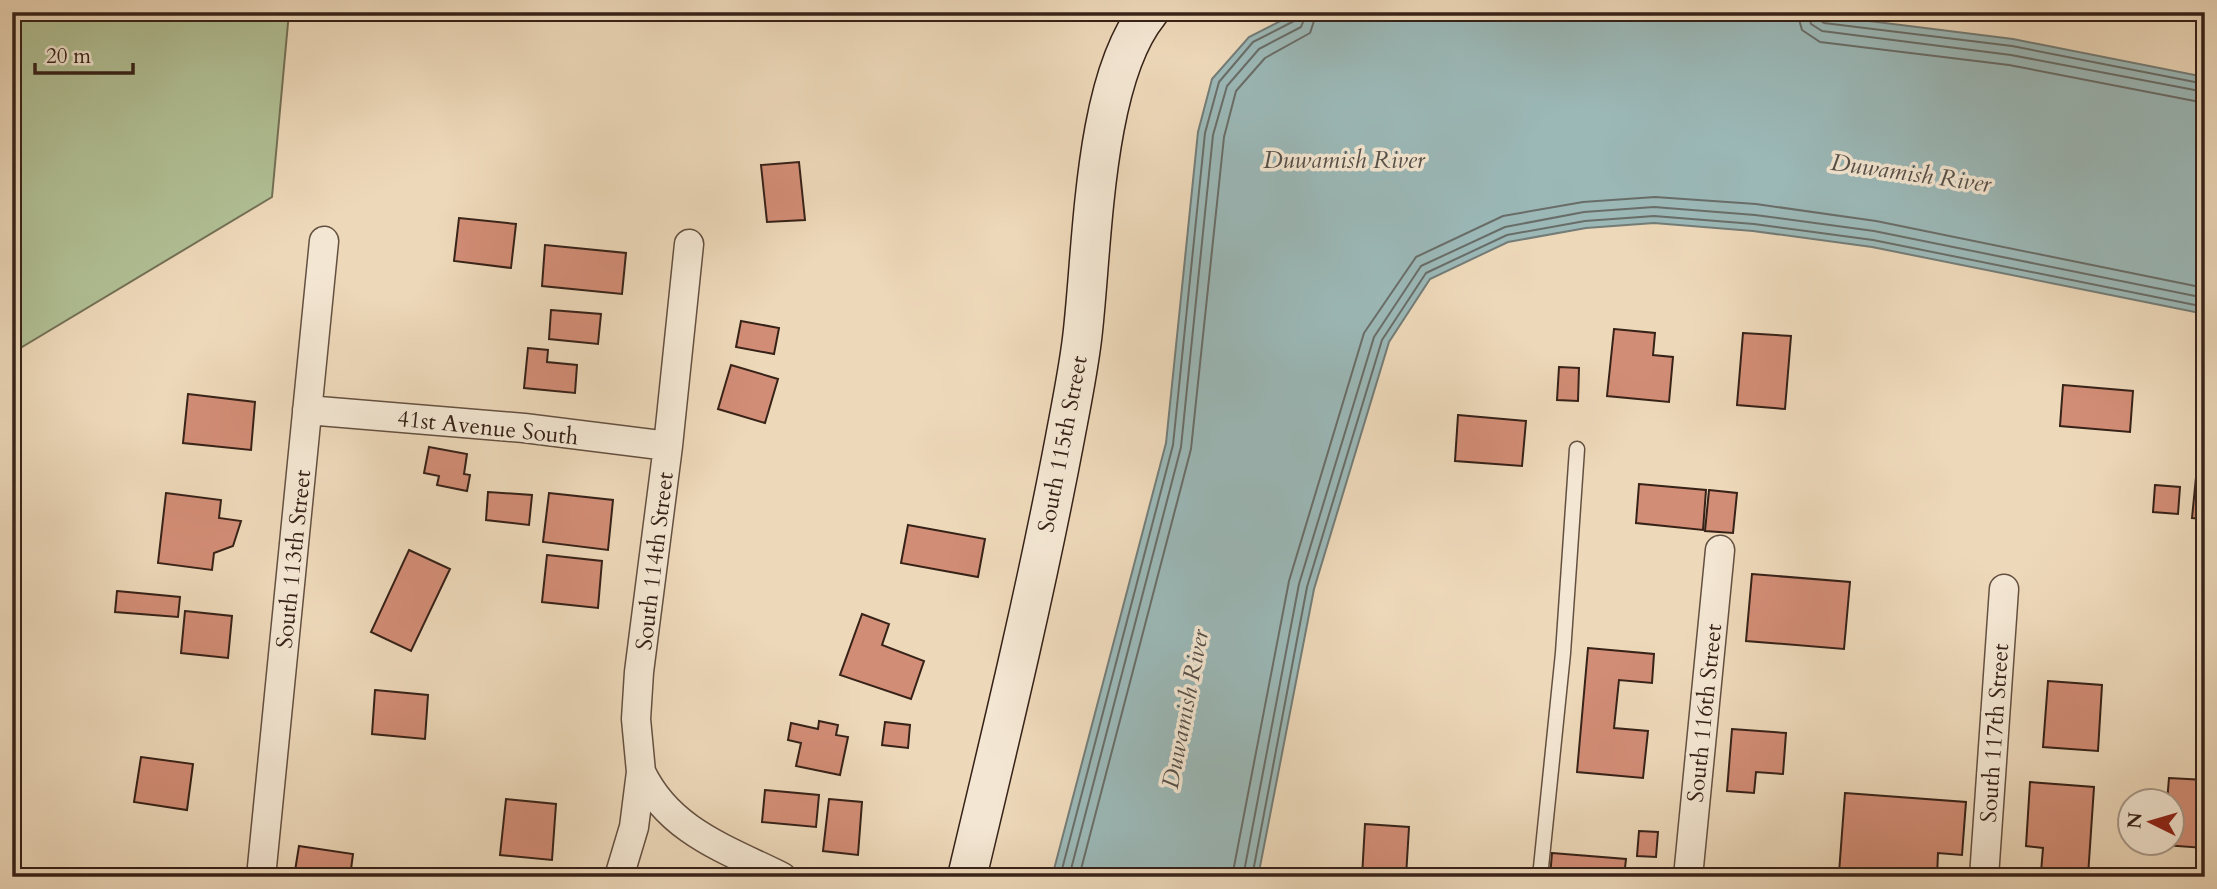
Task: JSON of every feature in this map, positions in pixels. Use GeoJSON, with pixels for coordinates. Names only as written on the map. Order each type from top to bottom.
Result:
{"type":"FeatureCollection","features":[{"type":"Feature","properties":{"kind":"street","name":"South 115th Street"},"geometry":{"type":"LineString","coordinates":[[967,877],[1020,655],[1065,438],[1082,341],[1096,193],[1111,100],[1138,17]]}},
{"type":"Feature","properties":{"kind":"street","name":"South 113th Street"},"geometry":{"type":"LineString","coordinates":[[261,877],[324,240]]}},
{"type":"Feature","properties":{"kind":"street","name":"South 114th Street"},"geometry":{"type":"LineString","coordinates":[[619,877],[634,827],[641,772],[636,719],[639,672],[668,446],[689,244]]}},
{"type":"Feature","properties":{"kind":"street","name":"41st Avenue South"},"geometry":{"type":"LineString","coordinates":[[307,410],[524,428],[668,446]]}},
{"type":"Feature","properties":{"kind":"street","name":"South 116th Street"},"geometry":{"type":"LineString","coordinates":[[1688,877],[1720,550]]}},
{"type":"Feature","properties":{"kind":"street","name":"South 117th Street"},"geometry":{"type":"LineString","coordinates":[[1984,877],[2004,589]]}},
{"type":"Feature","properties":{"kind":"street"},"geometry":{"type":"LineString","coordinates":[[641,772],[652,794],[666,812],[698,835],[782,877]]}},
{"type":"Feature","properties":{"kind":"lane"},"geometry":{"type":"LineString","coordinates":[[1540,877],[1563,653],[1577,449]]}},
{"type":"Feature","properties":{"kind":"green space"},"geometry":{"type":"Polygon","coordinates":[[[12,12],[289,12],[272,197],[12,353],[12,12]]]}},
{"type":"Feature","properties":{"kind":"water","name":"Duwamish River"},"geometry":{"type":"Polygon","coordinates":[[[1298,12],[1797,12],[2013,39],[2205,77],[2205,314],[1872,247],[1753,231],[1654,223],[1586,228],[1508,242],[1430,279],[1389,342],[1314,589],[1258,877],[1052,877],[1166,443],[1198,132],[1212,79],[1249,37],[1298,12]]]}},
{"type":"Feature","properties":{"kind":"building"},"geometry":{"type":"Polygon","coordinates":[[[799,162],[805,220],[767,222],[761,165],[799,162]]]}},
{"type":"Feature","properties":{"kind":"building"},"geometry":{"type":"Polygon","coordinates":[[[459,218],[516,224],[511,268],[454,261],[459,218]]]}},
{"type":"Feature","properties":{"kind":"building"},"geometry":{"type":"Polygon","coordinates":[[[545,245],[626,253],[622,294],[542,286],[545,245]]]}},
{"type":"Feature","properties":{"kind":"building"},"geometry":{"type":"Polygon","coordinates":[[[551,310],[601,314],[598,344],[549,339],[551,310]]]}},
{"type":"Feature","properties":{"kind":"building"},"geometry":{"type":"Polygon","coordinates":[[[741,321],[779,328],[774,354],[736,347],[741,321]]]}},
{"type":"Feature","properties":{"kind":"building"},"geometry":{"type":"Polygon","coordinates":[[[1614,329],[1655,333],[1653,355],[1673,357],[1669,402],[1607,396],[1614,329]]]}},
{"type":"Feature","properties":{"kind":"building"},"geometry":{"type":"Polygon","coordinates":[[[1743,333],[1791,336],[1785,409],[1737,405],[1743,333]]]}},
{"type":"Feature","properties":{"kind":"building"},"geometry":{"type":"Polygon","coordinates":[[[528,348],[548,350],[547,362],[577,365],[575,393],[524,388],[528,348]]]}},
{"type":"Feature","properties":{"kind":"building"},"geometry":{"type":"Polygon","coordinates":[[[731,365],[778,379],[765,423],[718,409],[731,365]]]}},
{"type":"Feature","properties":{"kind":"building"},"geometry":{"type":"Polygon","coordinates":[[[1559,367],[1579,368],[1578,401],[1557,400],[1559,367]]]}},
{"type":"Feature","properties":{"kind":"building"},"geometry":{"type":"Polygon","coordinates":[[[2063,385],[2133,391],[2130,432],[2060,426],[2063,385]]]}},
{"type":"Feature","properties":{"kind":"building"},"geometry":{"type":"Polygon","coordinates":[[[188,394],[255,402],[251,450],[183,443],[188,394]]]}},
{"type":"Feature","properties":{"kind":"building"},"geometry":{"type":"Polygon","coordinates":[[[1458,415],[1526,421],[1522,466],[1455,461],[1458,415]]]}},
{"type":"Feature","properties":{"kind":"building"},"geometry":{"type":"Polygon","coordinates":[[[2202,416],[2205,416],[2205,519],[2192,518],[2202,416]]]}},
{"type":"Feature","properties":{"kind":"building"},"geometry":{"type":"Polygon","coordinates":[[[429,447],[467,454],[464,474],[470,475],[467,491],[437,485],[439,476],[424,473],[429,447]]]}},
{"type":"Feature","properties":{"kind":"building"},"geometry":{"type":"Polygon","coordinates":[[[1639,484],[1706,490],[1703,530],[1636,523],[1639,484]]]}},
{"type":"Feature","properties":{"kind":"building"},"geometry":{"type":"Polygon","coordinates":[[[2155,485],[2180,487],[2178,514],[2153,512],[2155,485]]]}},
{"type":"Feature","properties":{"kind":"building"},"geometry":{"type":"Polygon","coordinates":[[[1709,490],[1737,493],[1733,533],[1705,531],[1709,490]]]}},
{"type":"Feature","properties":{"kind":"building"},"geometry":{"type":"Polygon","coordinates":[[[488,492],[532,495],[529,525],[486,520],[488,492]]]}},
{"type":"Feature","properties":{"kind":"building"},"geometry":{"type":"Polygon","coordinates":[[[166,493],[221,500],[219,518],[241,521],[233,546],[214,553],[212,570],[158,563],[166,493]]]}},
{"type":"Feature","properties":{"kind":"building"},"geometry":{"type":"Polygon","coordinates":[[[549,493],[613,500],[608,550],[543,542],[549,493]]]}},
{"type":"Feature","properties":{"kind":"building"},"geometry":{"type":"Polygon","coordinates":[[[908,525],[985,539],[978,577],[901,563],[908,525]]]}},
{"type":"Feature","properties":{"kind":"building"},"geometry":{"type":"Polygon","coordinates":[[[409,550],[450,569],[411,651],[371,632],[409,550]]]}},
{"type":"Feature","properties":{"kind":"building"},"geometry":{"type":"Polygon","coordinates":[[[547,555],[602,561],[598,608],[542,602],[547,555]]]}},
{"type":"Feature","properties":{"kind":"building"},"geometry":{"type":"Polygon","coordinates":[[[1752,574],[1850,582],[1844,649],[1746,641],[1752,574]]]}},
{"type":"Feature","properties":{"kind":"building"},"geometry":{"type":"Polygon","coordinates":[[[117,591],[180,597],[178,617],[115,612],[117,591]]]}},
{"type":"Feature","properties":{"kind":"building"},"geometry":{"type":"Polygon","coordinates":[[[185,611],[232,616],[228,658],[181,653],[185,611]]]}},
{"type":"Feature","properties":{"kind":"building"},"geometry":{"type":"Polygon","coordinates":[[[862,614],[889,624],[882,645],[924,661],[911,699],[840,675],[862,614]]]}},
{"type":"Feature","properties":{"kind":"building"},"geometry":{"type":"Polygon","coordinates":[[[1588,648],[1654,654],[1652,683],[1619,680],[1614,728],[1648,731],[1643,778],[1577,772],[1588,648]]]}},
{"type":"Feature","properties":{"kind":"building"},"geometry":{"type":"Polygon","coordinates":[[[2048,681],[2102,685],[2098,751],[2043,747],[2048,681]]]}},
{"type":"Feature","properties":{"kind":"building"},"geometry":{"type":"Polygon","coordinates":[[[375,690],[428,695],[425,739],[372,734],[375,690]]]}},
{"type":"Feature","properties":{"kind":"building"},"geometry":{"type":"Polygon","coordinates":[[[819,721],[838,725],[836,735],[848,737],[840,775],[796,766],[801,743],[788,740],[791,723],[818,729],[819,721]]]}},
{"type":"Feature","properties":{"kind":"building"},"geometry":{"type":"Polygon","coordinates":[[[885,722],[910,725],[908,748],[882,745],[885,722]]]}},
{"type":"Feature","properties":{"kind":"building"},"geometry":{"type":"Polygon","coordinates":[[[1732,729],[1786,733],[1783,774],[1756,772],[1754,793],[1727,791],[1732,729]]]}},
{"type":"Feature","properties":{"kind":"building"},"geometry":{"type":"Polygon","coordinates":[[[141,757],[193,764],[187,810],[134,802],[141,757]]]}},
{"type":"Feature","properties":{"kind":"building"},"geometry":{"type":"Polygon","coordinates":[[[2169,778],[2205,780],[2205,848],[2186,847],[2186,788],[2168,788],[2169,778]]]}},
{"type":"Feature","properties":{"kind":"building"},"geometry":{"type":"Polygon","coordinates":[[[2030,782],[2094,787],[2088,876],[2041,872],[2043,848],[2026,846],[2030,782]]]}},
{"type":"Feature","properties":{"kind":"building"},"geometry":{"type":"Polygon","coordinates":[[[765,790],[819,795],[816,827],[762,822],[765,790]]]}},
{"type":"Feature","properties":{"kind":"building"},"geometry":{"type":"Polygon","coordinates":[[[1845,793],[1966,802],[1962,855],[1938,853],[1937,877],[1839,873],[1845,793]]]}},
{"type":"Feature","properties":{"kind":"building"},"geometry":{"type":"Polygon","coordinates":[[[506,799],[556,804],[552,860],[500,855],[506,799]]]}},
{"type":"Feature","properties":{"kind":"building"},"geometry":{"type":"Polygon","coordinates":[[[829,799],[862,802],[858,855],[823,851],[829,799]]]}},
{"type":"Feature","properties":{"kind":"building"},"geometry":{"type":"Polygon","coordinates":[[[1365,824],[1409,827],[1406,877],[1362,877],[1365,824]]]}},
{"type":"Feature","properties":{"kind":"building"},"geometry":{"type":"Polygon","coordinates":[[[1639,831],[1658,832],[1656,857],[1637,856],[1639,831]]]}},
{"type":"Feature","properties":{"kind":"building"},"geometry":{"type":"Polygon","coordinates":[[[299,846],[353,854],[350,877],[294,877],[299,846]]]}},
{"type":"Feature","properties":{"kind":"building"},"geometry":{"type":"Polygon","coordinates":[[[1552,853],[1626,859],[1624,877],[1550,877],[1552,853]]]}},
{"type":"Feature","properties":{"kind":"building"},"geometry":{"type":"Polygon","coordinates":[[[149,869],[202,876],[202,877],[148,877],[149,869]]]}}]}
